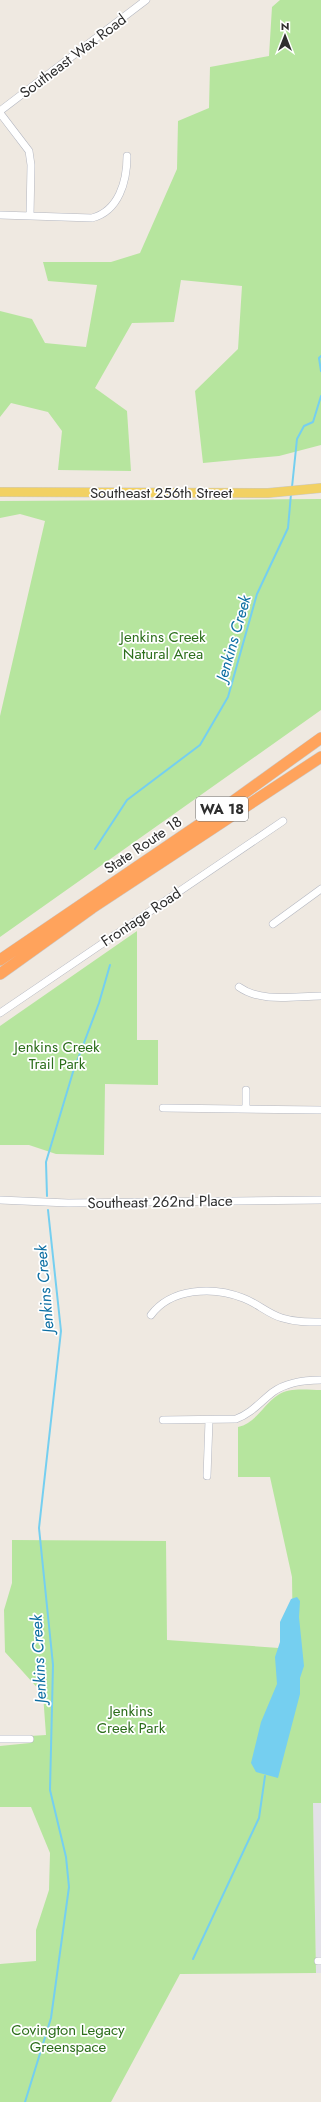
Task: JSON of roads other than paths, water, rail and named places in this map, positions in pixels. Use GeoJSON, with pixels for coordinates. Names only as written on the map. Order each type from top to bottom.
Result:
{"type":"FeatureCollection","features":[{"type":"Feature","properties":{"kind":"highway","name":"State Route 18"},"geometry":{"type":"LineString","coordinates":[[123,883],[321,738]]}},
{"type":"Feature","properties":{"kind":"highway","name":"State Route 18"},"geometry":{"type":"LineString","coordinates":[[0,960],[91,904],[321,757]]}},
{"type":"Feature","properties":{"kind":"highway"},"geometry":{"type":"LineString","coordinates":[[238,811],[321,762]]}},
{"type":"Feature","properties":{"kind":"highway","name":"State Route 18"},"geometry":{"type":"LineString","coordinates":[[0,974],[91,904]]}},
{"type":"Feature","properties":{"kind":"main road","name":"Southeast 256th Street"},"geometry":{"type":"LineString","coordinates":[[0,492],[248,493],[291,492],[321,488]]}},
{"type":"Feature","properties":{"kind":"street","name":"Southeast Wax Road"},"geometry":{"type":"LineString","coordinates":[[0,112],[146,0]]}},
{"type":"Feature","properties":{"kind":"street"},"geometry":{"type":"LineString","coordinates":[[0,112],[29,151],[31,165],[30,216]]}},
{"type":"Feature","properties":{"kind":"street"},"geometry":{"type":"LineString","coordinates":[[0,215],[92,218],[105,213],[112,207],[120,192],[127,172],[127,156]]}},
{"type":"Feature","properties":{"kind":"street","name":"Frontage Road"},"geometry":{"type":"LineString","coordinates":[[0,1013],[283,821]]}},
{"type":"Feature","properties":{"kind":"street"},"geometry":{"type":"LineString","coordinates":[[273,924],[321,889]]}},
{"type":"Feature","properties":{"kind":"street"},"geometry":{"type":"LineString","coordinates":[[239,987],[247,992],[259,996],[321,996]]}},
{"type":"Feature","properties":{"kind":"street"},"geometry":{"type":"LineString","coordinates":[[246,1090],[246,1109]]}},
{"type":"Feature","properties":{"kind":"street"},"geometry":{"type":"LineString","coordinates":[[163,1108],[321,1110]]}},
{"type":"Feature","properties":{"kind":"street","name":"Southeast 262nd Place"},"geometry":{"type":"LineString","coordinates":[[0,1200],[68,1203],[321,1200]]}},
{"type":"Feature","properties":{"kind":"street"},"geometry":{"type":"LineString","coordinates":[[150,1315],[162,1302],[170,1297],[202,1292],[243,1298],[271,1313],[292,1321],[321,1322]]}},
{"type":"Feature","properties":{"kind":"street"},"geometry":{"type":"LineString","coordinates":[[163,1420],[209,1421],[236,1419],[247,1415],[280,1387],[298,1382],[321,1380]]}},
{"type":"Feature","properties":{"kind":"street"},"geometry":{"type":"LineString","coordinates":[[208,1476],[209,1421]]}},
{"type":"Feature","properties":{"kind":"street"},"geometry":{"type":"LineString","coordinates":[[0,1739],[30,1739]]}},
{"type":"Feature","properties":{"kind":"water"},"geometry":{"type":"Polygon","coordinates":[[[297,1597],[300,1601],[299,1617],[304,1666],[300,1678],[300,1694],[278,1778],[256,1772],[251,1763],[261,1722],[277,1684],[275,1657],[280,1642],[280,1622],[291,1599],[297,1597]]]}},
{"type":"Feature","properties":{"kind":"waterway","name":"Jenkins Creek"},"geometry":{"type":"LineString","coordinates":[[321,356],[319,358],[321,371]]}},
{"type":"Feature","properties":{"kind":"waterway","name":"Jenkins Creek"},"geometry":{"type":"LineString","coordinates":[[292,487],[297,439],[304,426],[313,422],[321,396]]}},
{"type":"Feature","properties":{"kind":"waterway","name":"Jenkins Creek"},"geometry":{"type":"LineString","coordinates":[[95,849],[127,800],[200,745],[228,697],[257,594],[288,528],[291,494]]}},
{"type":"Feature","properties":{"kind":"waterway","name":"Jenkins Creek"},"geometry":{"type":"LineString","coordinates":[[47,1196],[46,1162],[73,1072],[99,1003],[110,965]]}},
{"type":"Feature","properties":{"kind":"waterway","name":"Jenkins Creek"},"geometry":{"type":"LineString","coordinates":[[25,2102],[51,2018],[69,1887],[66,1857],[50,1790],[53,1665],[39,1528],[61,1331],[48,1210]]}},
{"type":"Feature","properties":{"kind":"waterway"},"geometry":{"type":"LineString","coordinates":[[193,1959],[259,1818],[265,1776]]}},
{"type":"Feature","properties":{"kind":"park label","name":"Jenkins Creek Natural Area"},"geometry":{"type":"Point","coordinates":[163,646]}},
{"type":"Feature","properties":{"kind":"park label","name":"Jenkins Creek Trail Park"},"geometry":{"type":"Point","coordinates":[57,1056]}},
{"type":"Feature","properties":{"kind":"park label","name":"Jenkins Creek Park"},"geometry":{"type":"Point","coordinates":[131,1720]}},
{"type":"Feature","properties":{"kind":"park label","name":"Covington Legacy Greenspace"},"geometry":{"type":"Point","coordinates":[68,2038]}}]}
